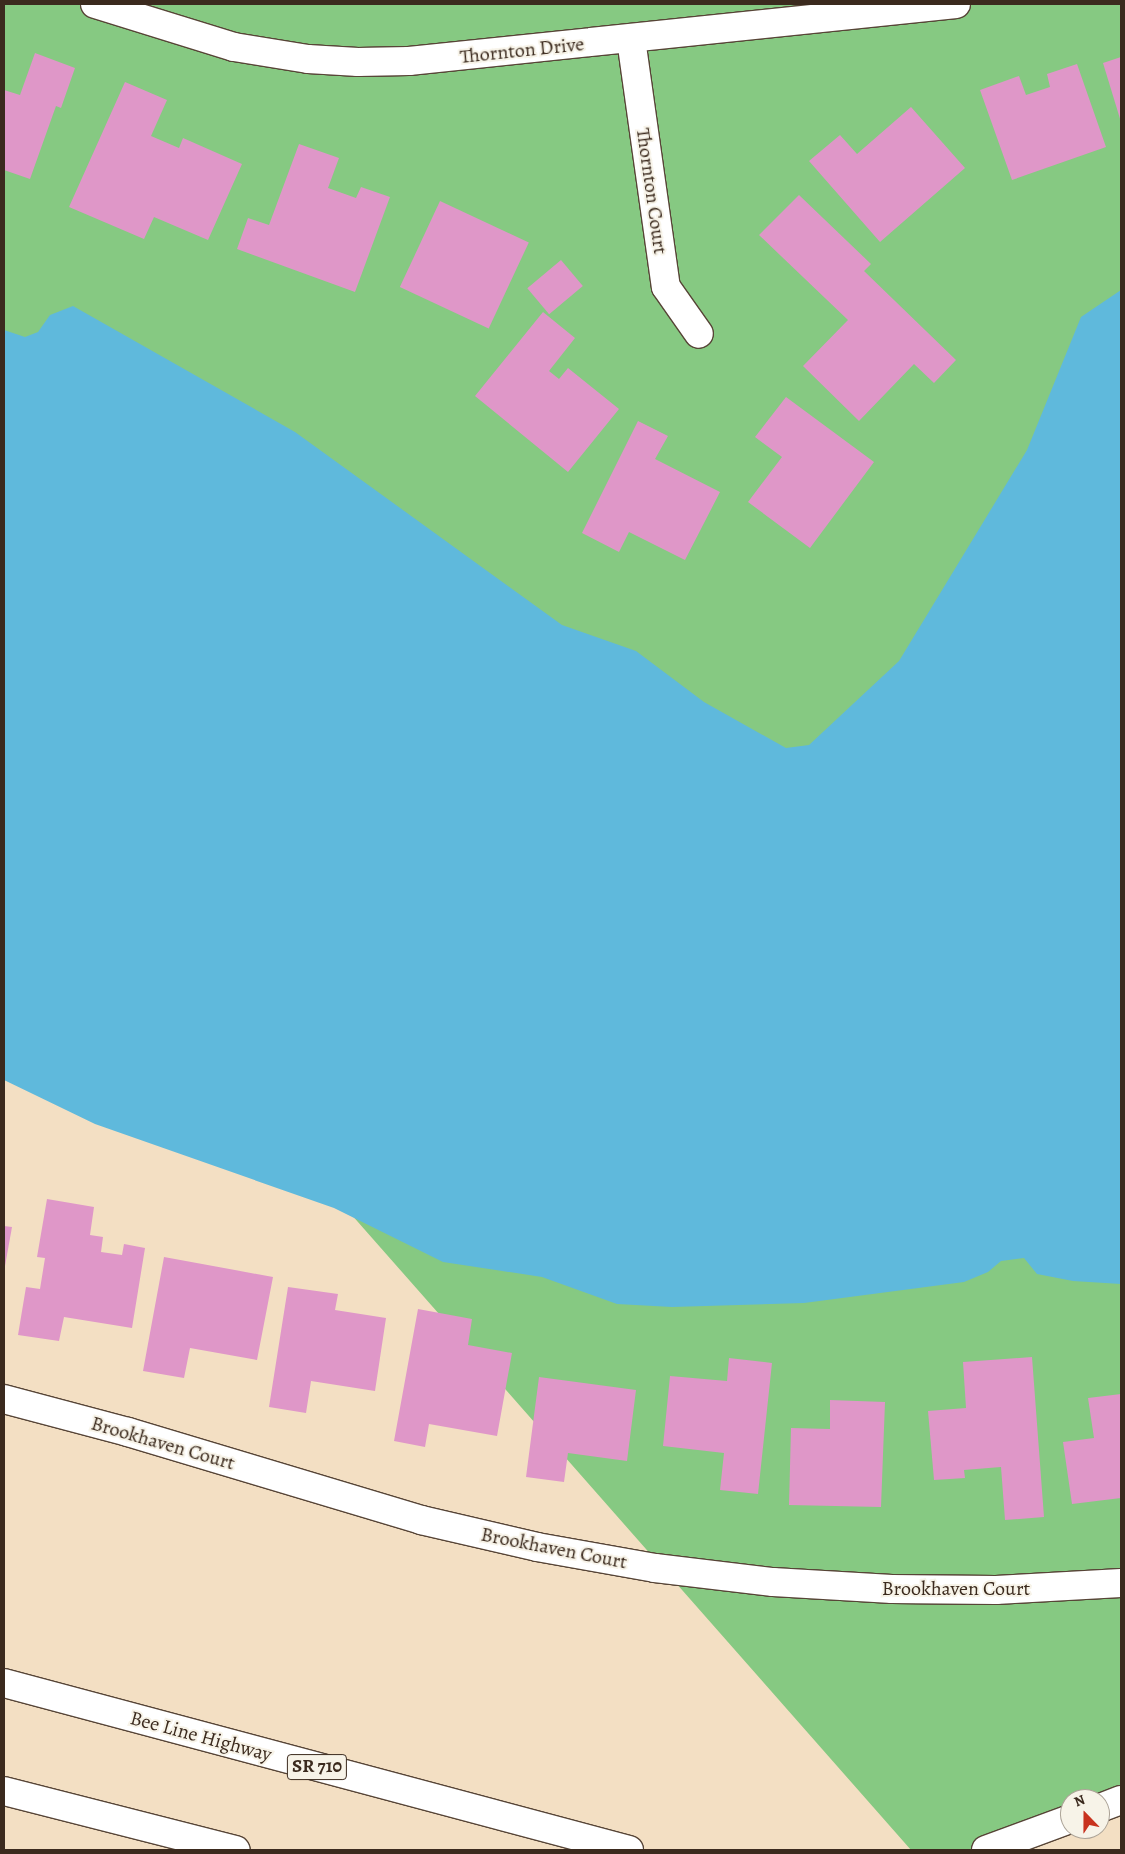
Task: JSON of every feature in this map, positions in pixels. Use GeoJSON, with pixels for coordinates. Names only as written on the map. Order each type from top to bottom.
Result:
{"type":"FeatureCollection","features":[{"type":"Feature","properties":{"kind":"main road","name":"Thornton Drive"},"geometry":{"type":"LineString","coordinates":[[95,4],[234,47],[308,59],[408,61],[956,4]]}},
{"type":"Feature","properties":{"kind":"main road","name":"Thornton Court"},"geometry":{"type":"LineString","coordinates":[[631,39],[666,287],[699,334]]}},
{"type":"Feature","properties":{"kind":"main road","name":"Brookhaven Court"},"geometry":{"type":"LineString","coordinates":[[4,1399],[128,1432],[422,1520],[538,1547],[655,1568],[773,1582],[892,1589],[996,1590],[1121,1583]]}},
{"type":"Feature","properties":{"kind":"main road","name":"Bee Line Highway"},"geometry":{"type":"LineString","coordinates":[[4,1683],[629,1850]]}},
{"type":"Feature","properties":{"kind":"main road"},"geometry":{"type":"LineString","coordinates":[[4,1791],[236,1850]]}},
{"type":"Feature","properties":{"kind":"main road"},"geometry":{"type":"LineString","coordinates":[[986,1850],[1060,1823]]}},
{"type":"Feature","properties":{"kind":"green space"},"geometry":{"type":"Polygon","coordinates":[[[4,4],[1121,4],[1121,1800],[1110,1800],[1110,1789],[1060,1789],[1060,1823],[986,1850],[911,1850],[4,820],[4,4]]]}},
{"type":"Feature","properties":{"kind":"water"},"geometry":{"type":"Polygon","coordinates":[[[1121,290],[1121,1284],[1073,1281],[1037,1274],[1024,1258],[1001,1261],[988,1272],[964,1282],[804,1303],[672,1307],[617,1304],[542,1277],[443,1262],[334,1208],[95,1124],[4,1080],[4,330],[25,337],[38,332],[50,315],[73,306],[295,432],[562,625],[636,651],[704,702],[786,748],[809,745],[899,661],[1027,450],[1081,317],[1121,290]]]}},
{"type":"Feature","properties":{"kind":"building"},"geometry":{"type":"Polygon","coordinates":[[[35,53],[75,68],[61,108],[56,106],[30,179],[4,170],[4,90],[20,95],[35,53]]]}},
{"type":"Feature","properties":{"kind":"building"},"geometry":{"type":"Polygon","coordinates":[[[1121,57],[1121,122],[1103,63],[1121,57]]]}},
{"type":"Feature","properties":{"kind":"building"},"geometry":{"type":"Polygon","coordinates":[[[1077,64],[1106,147],[1012,180],[980,90],[1019,76],[1026,95],[1050,87],[1047,74],[1077,64]]]}},
{"type":"Feature","properties":{"kind":"building"},"geometry":{"type":"Polygon","coordinates":[[[125,82],[167,100],[151,136],[179,148],[183,138],[242,164],[208,240],[154,217],[144,239],[69,207],[125,82]]]}},
{"type":"Feature","properties":{"kind":"building"},"geometry":{"type":"Polygon","coordinates":[[[911,107],[965,168],[880,242],[809,161],[840,135],[857,154],[911,107]]]}},
{"type":"Feature","properties":{"kind":"building"},"geometry":{"type":"Polygon","coordinates":[[[299,144],[339,158],[328,188],[356,198],[361,187],[390,197],[355,292],[237,249],[248,218],[269,225],[299,144]]]}},
{"type":"Feature","properties":{"kind":"building"},"geometry":{"type":"Polygon","coordinates":[[[799,195],[871,264],[864,271],[956,360],[934,383],[914,364],[859,421],[803,366],[848,320],[759,235],[799,195]]]}},
{"type":"Feature","properties":{"kind":"building"},"geometry":{"type":"Polygon","coordinates":[[[440,201],[529,242],[489,329],[400,287],[440,201]]]}},
{"type":"Feature","properties":{"kind":"building"},"geometry":{"type":"Polygon","coordinates":[[[561,260],[583,286],[549,314],[527,288],[561,260]]]}},
{"type":"Feature","properties":{"kind":"building"},"geometry":{"type":"Polygon","coordinates":[[[543,312],[575,338],[549,371],[559,379],[568,368],[619,409],[568,472],[475,396],[543,312]]]}},
{"type":"Feature","properties":{"kind":"building"},"geometry":{"type":"Polygon","coordinates":[[[786,397],[874,462],[810,548],[748,502],[782,457],[755,437],[786,397]]]}},
{"type":"Feature","properties":{"kind":"building"},"geometry":{"type":"Polygon","coordinates":[[[638,421],[668,436],[655,459],[720,492],[685,560],[629,532],[619,552],[582,533],[638,421]]]}},
{"type":"Feature","properties":{"kind":"building"},"geometry":{"type":"Polygon","coordinates":[[[47,1199],[94,1207],[90,1235],[103,1237],[101,1252],[122,1255],[124,1244],[145,1248],[132,1328],[64,1317],[59,1341],[18,1335],[26,1287],[40,1289],[45,1258],[37,1257],[47,1199]]]}},
{"type":"Feature","properties":{"kind":"building"},"geometry":{"type":"Polygon","coordinates":[[[4,1226],[12,1227],[5,1266],[4,1266],[4,1226]]]}},
{"type":"Feature","properties":{"kind":"building"},"geometry":{"type":"Polygon","coordinates":[[[164,1257],[273,1277],[257,1360],[190,1348],[184,1378],[143,1371],[164,1257]]]}},
{"type":"Feature","properties":{"kind":"building"},"geometry":{"type":"Polygon","coordinates":[[[288,1287],[338,1294],[335,1310],[386,1318],[375,1391],[311,1381],[306,1413],[269,1407],[288,1287]]]}},
{"type":"Feature","properties":{"kind":"building"},"geometry":{"type":"Polygon","coordinates":[[[418,1309],[472,1319],[468,1345],[512,1353],[497,1436],[429,1424],[425,1447],[394,1441],[418,1309]]]}},
{"type":"Feature","properties":{"kind":"building"},"geometry":{"type":"Polygon","coordinates":[[[1032,1357],[1044,1517],[1005,1520],[1001,1467],[964,1470],[965,1478],[934,1480],[928,1411],[966,1408],[963,1362],[1032,1357]]]}},
{"type":"Feature","properties":{"kind":"building"},"geometry":{"type":"Polygon","coordinates":[[[729,1358],[772,1363],[758,1494],[720,1490],[724,1453],[663,1446],[670,1376],[727,1381],[729,1358]]]}},
{"type":"Feature","properties":{"kind":"building"},"geometry":{"type":"Polygon","coordinates":[[[539,1377],[636,1390],[627,1461],[568,1453],[564,1482],[526,1477],[539,1377]]]}},
{"type":"Feature","properties":{"kind":"building"},"geometry":{"type":"Polygon","coordinates":[[[1121,1394],[1121,1498],[1072,1504],[1063,1442],[1094,1438],[1088,1398],[1121,1394]]]}},
{"type":"Feature","properties":{"kind":"building"},"geometry":{"type":"Polygon","coordinates":[[[830,1400],[885,1402],[881,1507],[789,1505],[791,1428],[830,1429],[830,1400]]]}}]}
